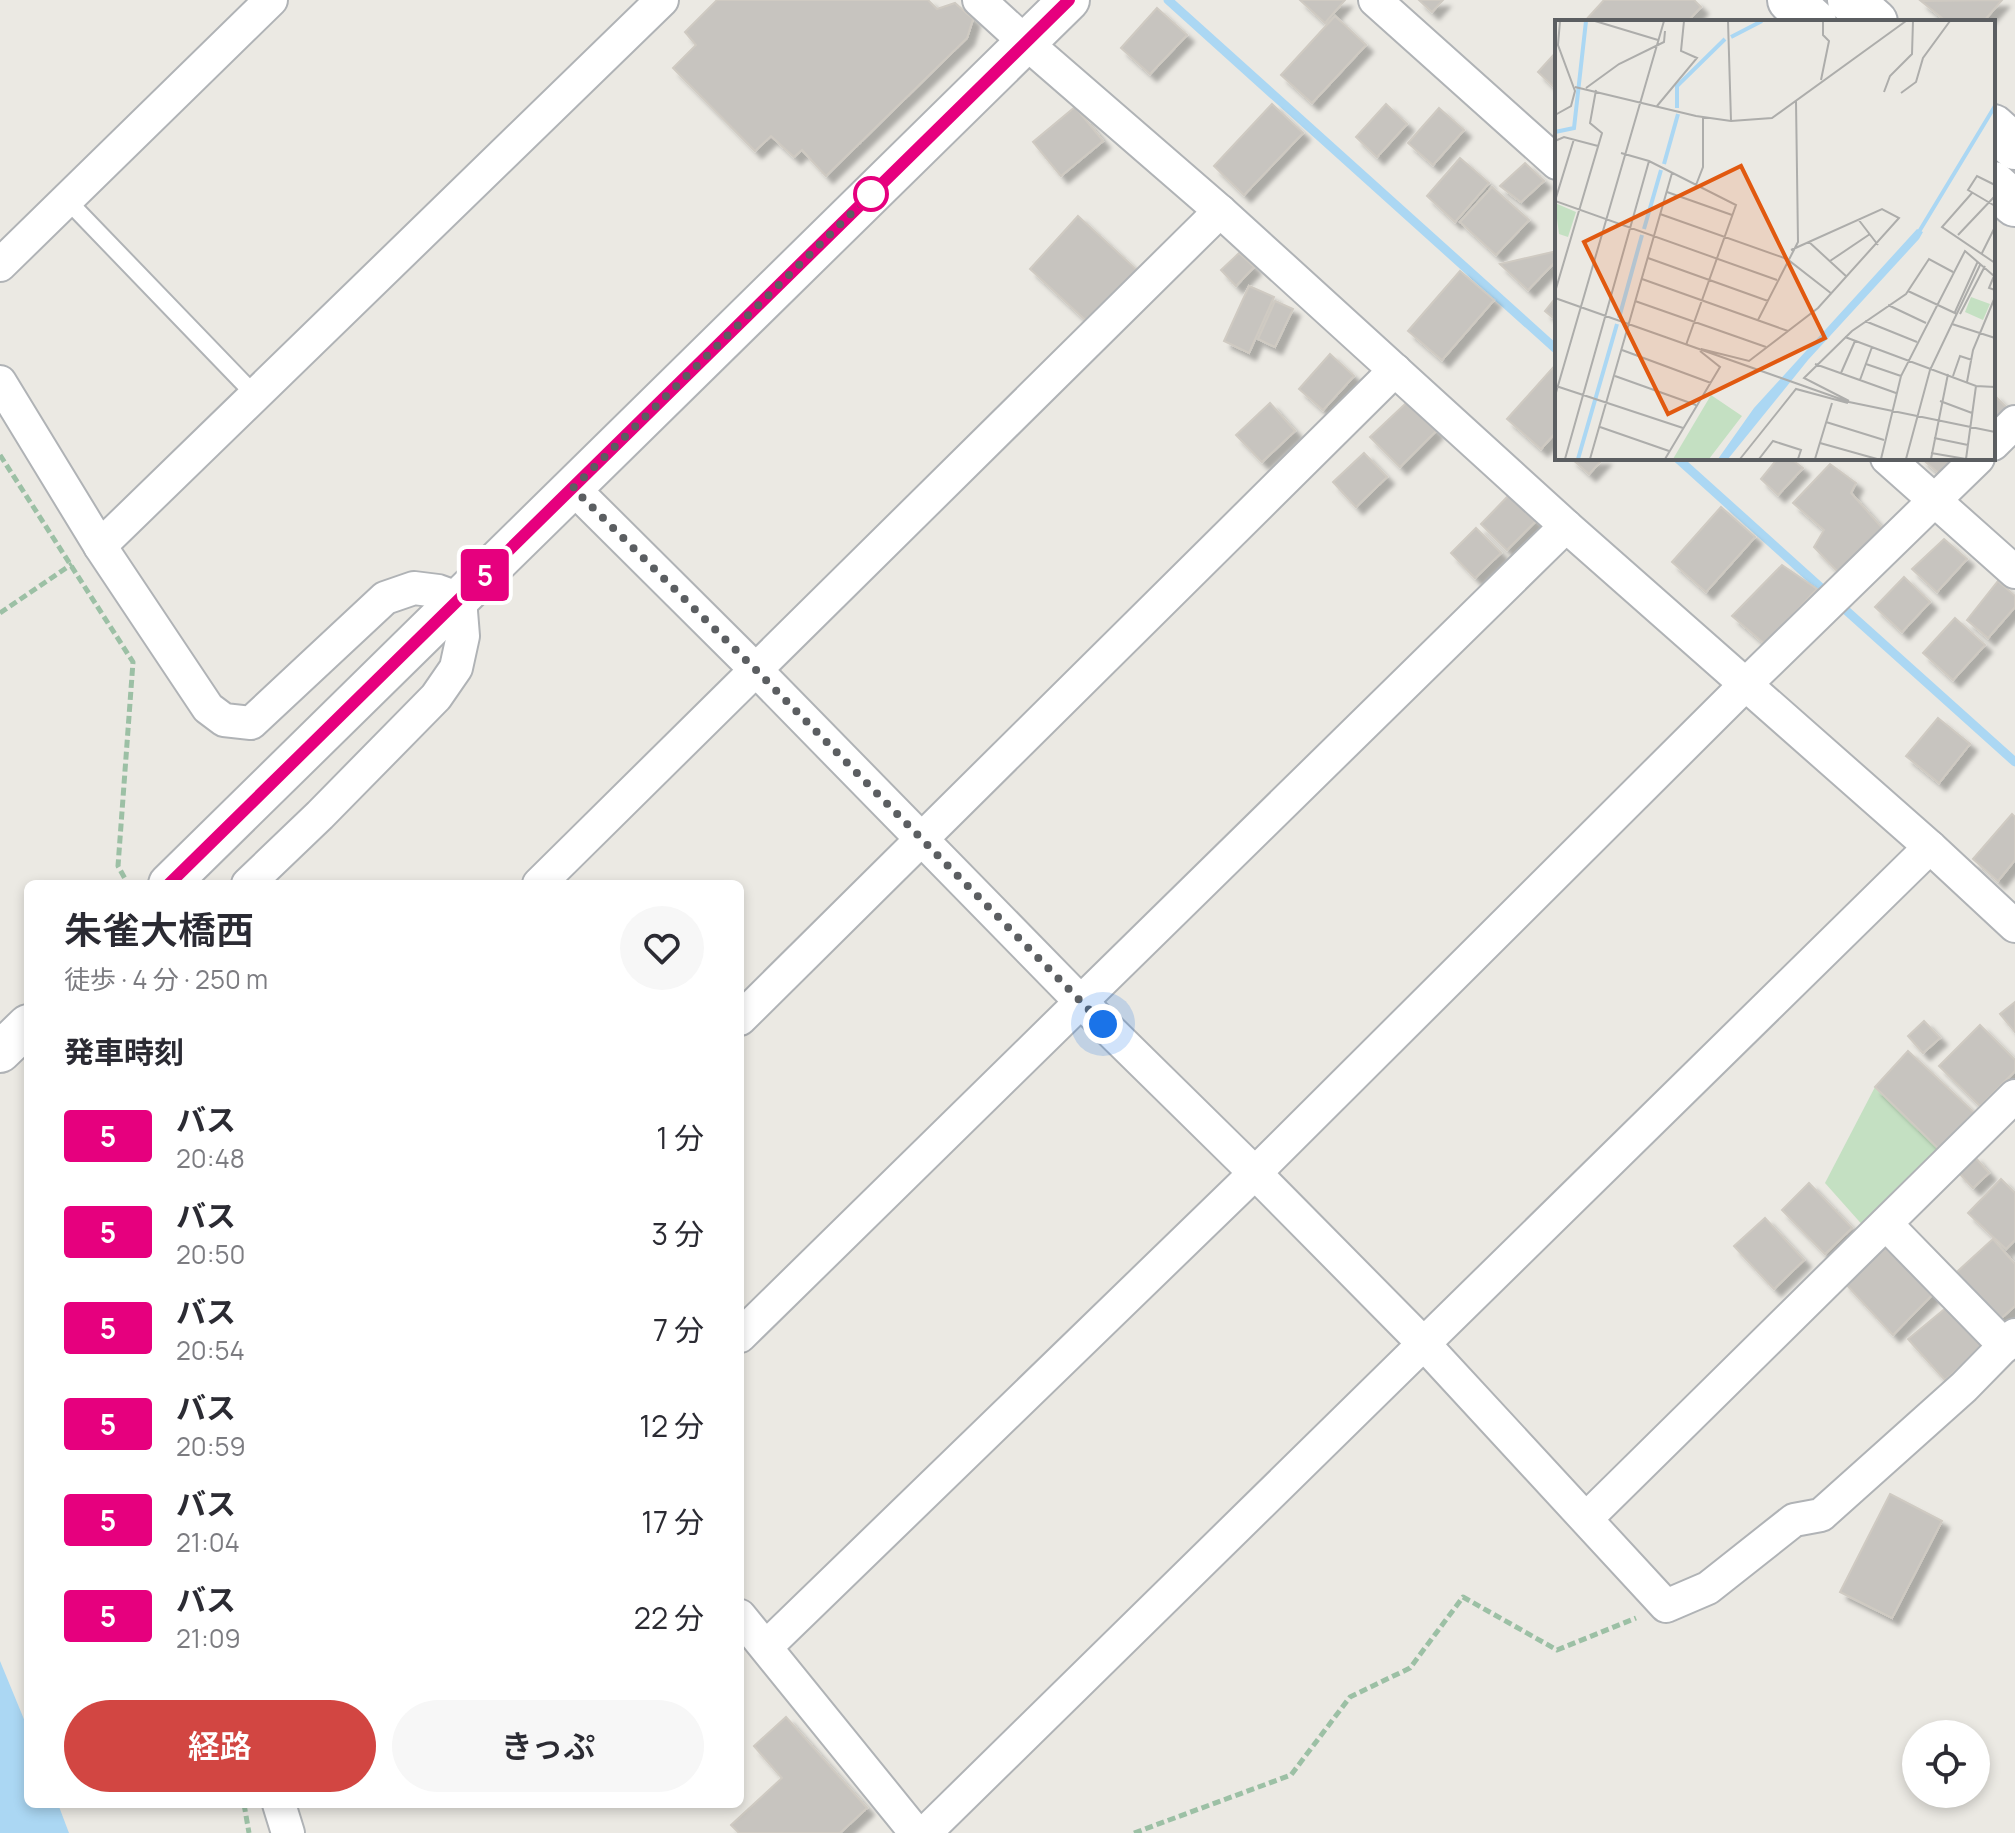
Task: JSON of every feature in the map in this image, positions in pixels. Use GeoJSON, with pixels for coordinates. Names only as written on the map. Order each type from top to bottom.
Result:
{"type":"FeatureCollection","features":[{"type":"Feature","properties":{"kind":"main road"},"geometry":{"type":"LineString","coordinates":[[1790,0],[1812,20]]}},
{"type":"Feature","properties":{"kind":"main road"},"geometry":{"type":"LineString","coordinates":[[1850,0],[1873,20]]}},
{"type":"Feature","properties":{"kind":"main road"},"geometry":{"type":"LineString","coordinates":[[1995,129],[2015,147]]}},
{"type":"Feature","properties":{"kind":"main road"},"geometry":{"type":"LineString","coordinates":[[1995,186],[2015,204]]}},
{"type":"Feature","properties":{"kind":"street"},"geometry":{"type":"LineString","coordinates":[[0,265],[271,0]]}},
{"type":"Feature","properties":{"kind":"street"},"geometry":{"type":"LineString","coordinates":[[100,546],[662,0]]}},
{"type":"Feature","properties":{"kind":"street"},"geometry":{"type":"LineString","coordinates":[[979,0],[1220,211],[1566,526],[1930,847],[2015,926]]}},
{"type":"Feature","properties":{"kind":"street"},"geometry":{"type":"LineString","coordinates":[[173,880],[1069,0]]}},
{"type":"Feature","properties":{"kind":"street"},"geometry":{"type":"LineString","coordinates":[[1375,0],[1555,161]]}},
{"type":"Feature","properties":{"kind":"street"},"geometry":{"type":"LineString","coordinates":[[543,880],[1220,211]]}},
{"type":"Feature","properties":{"kind":"street"},"geometry":{"type":"LineString","coordinates":[[744,1015],[1395,370]]}},
{"type":"Feature","properties":{"kind":"street"},"geometry":{"type":"LineString","coordinates":[[0,382],[100,546],[208,708],[224,720],[251,723],[385,598],[414,588],[438,591],[460,599]]}},
{"type":"Feature","properties":{"kind":"street"},"geometry":{"type":"LineString","coordinates":[[1995,442],[2015,422]]}},
{"type":"Feature","properties":{"kind":"street"},"geometry":{"type":"LineString","coordinates":[[1889,460],[2015,572]]}},
{"type":"Feature","properties":{"kind":"street"},"geometry":{"type":"LineString","coordinates":[[766,1647],[1255,1173],[1746,684],[1976,460]]}},
{"type":"Feature","properties":{"kind":"street"},"geometry":{"type":"LineString","coordinates":[[573,488],[1424,1344],[1666,1606],[1708,1588],[1794,1520],[1821,1515],[1964,1387],[2010,1341],[1886,1224]]}},
{"type":"Feature","properties":{"kind":"street"},"geometry":{"type":"LineString","coordinates":[[744,1332],[1566,526]]}},
{"type":"Feature","properties":{"kind":"street"},"geometry":{"type":"LineString","coordinates":[[252,880],[436,697],[456,668],[463,636],[460,599]]}},
{"type":"Feature","properties":{"kind":"street"},"geometry":{"type":"LineString","coordinates":[[925,1833],[1930,847]]}},
{"type":"Feature","properties":{"kind":"street"},"geometry":{"type":"LineString","coordinates":[[0,1052],[24,1029]]}},
{"type":"Feature","properties":{"kind":"street"},"geometry":{"type":"LineString","coordinates":[[1587,1518],[2015,1096]]}},
{"type":"Feature","properties":{"kind":"street"},"geometry":{"type":"LineString","coordinates":[[744,1621],[916,1833]]}},
{"type":"Feature","properties":{"kind":"street"},"geometry":{"type":"LineString","coordinates":[[280,1808],[288,1833]]}},
{"type":"Feature","properties":{"kind":"lane"},"geometry":{"type":"LineString","coordinates":[[67,200],[255,395]]}},
{"type":"Feature","properties":{"kind":"path"},"geometry":{"type":"LineString","coordinates":[[0,455],[133,662],[118,866],[126,880]]}},
{"type":"Feature","properties":{"kind":"path"},"geometry":{"type":"LineString","coordinates":[[0,613],[100,546]]}},
{"type":"Feature","properties":{"kind":"path"},"geometry":{"type":"LineString","coordinates":[[1134,1833],[1291,1775],[1350,1697],[1410,1668],[1463,1597],[1557,1650],[1666,1606]]}},
{"type":"Feature","properties":{"kind":"path"},"geometry":{"type":"LineString","coordinates":[[245,1808],[249,1833]]}},
{"type":"Feature","properties":{"kind":"green space"},"geometry":{"type":"Polygon","coordinates":[[[1875,1087],[1942,1152],[1866,1229],[1825,1183],[1875,1087]]]}},
{"type":"Feature","properties":{"kind":"water"},"geometry":{"type":"Polygon","coordinates":[[[0,1661],[24,1719],[24,1808],[60,1808],[69,1833],[0,1833],[0,1661]]]}},
{"type":"Feature","properties":{"kind":"building"},"geometry":{"type":"Polygon","coordinates":[[[717,0],[928,0],[937,9],[955,3],[973,19],[967,38],[826,176],[802,150],[794,157],[771,136],[755,151],[673,68],[696,45],[685,32],[717,0]]]}},
{"type":"Feature","properties":{"kind":"building"},"geometry":{"type":"Polygon","coordinates":[[[1300,0],[1345,0],[1325,23],[1300,0]]]}},
{"type":"Feature","properties":{"kind":"building"},"geometry":{"type":"Polygon","coordinates":[[[1419,0],[1443,0],[1432,12],[1419,0]]]}},
{"type":"Feature","properties":{"kind":"building"},"geometry":{"type":"Polygon","coordinates":[[[1604,0],[1694,0],[1701,7],[1689,20],[1586,20],[1604,0]]]}},
{"type":"Feature","properties":{"kind":"building"},"geometry":{"type":"Polygon","coordinates":[[[2002,0],[1985,20],[1945,20],[1921,1],[2002,0]]]}},
{"type":"Feature","properties":{"kind":"building"},"geometry":{"type":"Polygon","coordinates":[[[1157,8],[1187,35],[1150,74],[1121,48],[1157,8]]]}},
{"type":"Feature","properties":{"kind":"building"},"geometry":{"type":"Polygon","coordinates":[[[1335,16],[1366,45],[1312,103],[1281,75],[1335,16]]]}},
{"type":"Feature","properties":{"kind":"building"},"geometry":{"type":"Polygon","coordinates":[[[1555,53],[1555,88],[1538,72],[1555,53]]]}},
{"type":"Feature","properties":{"kind":"building"},"geometry":{"type":"Polygon","coordinates":[[[1272,104],[1303,133],[1244,195],[1214,166],[1272,104]]]}},
{"type":"Feature","properties":{"kind":"building"},"geometry":{"type":"Polygon","coordinates":[[[1386,104],[1407,124],[1377,157],[1356,137],[1386,104]]]}},
{"type":"Feature","properties":{"kind":"building"},"geometry":{"type":"Polygon","coordinates":[[[1075,107],[1103,141],[1061,176],[1033,142],[1075,107]]]}},
{"type":"Feature","properties":{"kind":"building"},"geometry":{"type":"Polygon","coordinates":[[[1439,108],[1464,130],[1433,165],[1408,143],[1439,108]]]}},
{"type":"Feature","properties":{"kind":"building"},"geometry":{"type":"Polygon","coordinates":[[[1460,158],[1489,183],[1455,222],[1427,196],[1460,158]]]}},
{"type":"Feature","properties":{"kind":"building"},"geometry":{"type":"Polygon","coordinates":[[[1525,163],[1544,181],[1521,202],[1500,186],[1525,163]]]}},
{"type":"Feature","properties":{"kind":"building"},"geometry":{"type":"Polygon","coordinates":[[[1492,187],[1529,220],[1496,255],[1460,222],[1492,187]]]}},
{"type":"Feature","properties":{"kind":"building"},"geometry":{"type":"Polygon","coordinates":[[[1078,216],[1140,273],[1092,326],[1030,269],[1078,216]]]}},
{"type":"Feature","properties":{"kind":"building"},"geometry":{"type":"Polygon","coordinates":[[[1555,251],[1555,262],[1528,290],[1500,264],[1555,251]]]}},
{"type":"Feature","properties":{"kind":"building"},"geometry":{"type":"Polygon","coordinates":[[[1239,253],[1254,267],[1236,286],[1221,270],[1239,253]]]}},
{"type":"Feature","properties":{"kind":"building"},"geometry":{"type":"Polygon","coordinates":[[[1460,271],[1494,300],[1442,360],[1408,331],[1460,271]]]}},
{"type":"Feature","properties":{"kind":"building"},"geometry":{"type":"Polygon","coordinates":[[[1249,286],[1274,297],[1249,353],[1224,341],[1249,286]]]}},
{"type":"Feature","properties":{"kind":"building"},"geometry":{"type":"Polygon","coordinates":[[[1555,298],[1555,319],[1545,311],[1555,298]]]}},
{"type":"Feature","properties":{"kind":"building"},"geometry":{"type":"Polygon","coordinates":[[[1275,301],[1293,309],[1275,347],[1258,339],[1275,301]]]}},
{"type":"Feature","properties":{"kind":"building"},"geometry":{"type":"Polygon","coordinates":[[[1330,354],[1354,376],[1323,410],[1299,389],[1330,354]]]}},
{"type":"Feature","properties":{"kind":"building"},"geometry":{"type":"Polygon","coordinates":[[[1555,365],[1555,433],[1541,449],[1507,419],[1555,365]]]}},
{"type":"Feature","properties":{"kind":"building"},"geometry":{"type":"Polygon","coordinates":[[[1995,396],[2009,410],[1995,423],[1995,396]]]}},
{"type":"Feature","properties":{"kind":"building"},"geometry":{"type":"Polygon","coordinates":[[[1270,403],[1295,431],[1262,462],[1236,435],[1270,403]]]}},
{"type":"Feature","properties":{"kind":"building"},"geometry":{"type":"Polygon","coordinates":[[[1406,403],[1436,431],[1400,467],[1370,437],[1406,403]]]}},
{"type":"Feature","properties":{"kind":"building"},"geometry":{"type":"Polygon","coordinates":[[[1364,453],[1387,477],[1356,507],[1333,482],[1364,453]]]}},
{"type":"Feature","properties":{"kind":"building"},"geometry":{"type":"Polygon","coordinates":[[[1573,460],[1602,460],[1589,474],[1573,460]]]}},
{"type":"Feature","properties":{"kind":"building"},"geometry":{"type":"Polygon","coordinates":[[[1776,460],[1793,460],[1803,468],[1778,495],[1761,479],[1776,460]]]}},
{"type":"Feature","properties":{"kind":"building"},"geometry":{"type":"Polygon","coordinates":[[[1923,460],[1956,460],[1941,475],[1923,460]]]}},
{"type":"Feature","properties":{"kind":"building"},"geometry":{"type":"Polygon","coordinates":[[[1830,464],[1856,483],[1851,493],[1883,529],[1840,574],[1814,547],[1824,530],[1793,503],[1830,464]]]}},
{"type":"Feature","properties":{"kind":"building"},"geometry":{"type":"Polygon","coordinates":[[[1509,495],[1536,521],[1507,550],[1481,524],[1509,495]]]}},
{"type":"Feature","properties":{"kind":"building"},"geometry":{"type":"Polygon","coordinates":[[[1721,507],[1755,537],[1706,592],[1672,562],[1721,507]]]}},
{"type":"Feature","properties":{"kind":"building"},"geometry":{"type":"Polygon","coordinates":[[[1476,528],[1501,553],[1475,578],[1451,553],[1476,528]]]}},
{"type":"Feature","properties":{"kind":"building"},"geometry":{"type":"Polygon","coordinates":[[[1944,539],[1967,559],[1937,592],[1912,569],[1944,539]]]}},
{"type":"Feature","properties":{"kind":"building"},"geometry":{"type":"Polygon","coordinates":[[[1782,565],[1817,589],[1765,644],[1732,616],[1782,565]]]}},
{"type":"Feature","properties":{"kind":"building"},"geometry":{"type":"Polygon","coordinates":[[[1904,577],[1930,602],[1902,632],[1875,607],[1904,577]]]}},
{"type":"Feature","properties":{"kind":"building"},"geometry":{"type":"Polygon","coordinates":[[[1998,581],[2015,596],[2015,607],[1988,638],[1967,620],[1998,581]]]}},
{"type":"Feature","properties":{"kind":"building"},"geometry":{"type":"Polygon","coordinates":[[[1955,618],[1985,645],[1953,680],[1923,653],[1955,618]]]}},
{"type":"Feature","properties":{"kind":"building"},"geometry":{"type":"Polygon","coordinates":[[[1938,718],[1970,744],[1939,783],[1906,756],[1938,718]]]}},
{"type":"Feature","properties":{"kind":"building"},"geometry":{"type":"Polygon","coordinates":[[[2012,814],[2015,817],[2015,860],[1998,881],[1973,859],[2012,814]]]}},
{"type":"Feature","properties":{"kind":"building"},"geometry":{"type":"Polygon","coordinates":[[[2015,1002],[2015,1032],[2000,1014],[2015,1002]]]}},
{"type":"Feature","properties":{"kind":"building"},"geometry":{"type":"Polygon","coordinates":[[[1924,1021],[1940,1038],[1923,1053],[1908,1036],[1924,1021]]]}},
{"type":"Feature","properties":{"kind":"building"},"geometry":{"type":"Polygon","coordinates":[[[1980,1025],[2015,1060],[2015,1071],[1980,1106],[1939,1066],[1980,1025]]]}},
{"type":"Feature","properties":{"kind":"building"},"geometry":{"type":"Polygon","coordinates":[[[1908,1051],[1979,1117],[1942,1152],[1875,1087],[1908,1051]]]}},
{"type":"Feature","properties":{"kind":"building"},"geometry":{"type":"Polygon","coordinates":[[[1974,1156],[1989,1173],[1973,1188],[1957,1171],[1974,1156]]]}},
{"type":"Feature","properties":{"kind":"building"},"geometry":{"type":"Polygon","coordinates":[[[2001,1179],[2015,1193],[2015,1240],[2006,1249],[1968,1213],[2001,1179]]]}},
{"type":"Feature","properties":{"kind":"building"},"geometry":{"type":"Polygon","coordinates":[[[1809,1183],[1852,1228],[1825,1254],[1782,1210],[1809,1183]]]}},
{"type":"Feature","properties":{"kind":"building"},"geometry":{"type":"Polygon","coordinates":[[[1765,1218],[1804,1260],[1774,1289],[1734,1246],[1765,1218]]]}},
{"type":"Feature","properties":{"kind":"building"},"geometry":{"type":"Polygon","coordinates":[[[1884,1238],[1937,1290],[1893,1335],[1844,1282],[1884,1238]]]}},
{"type":"Feature","properties":{"kind":"building"},"geometry":{"type":"Polygon","coordinates":[[[1993,1239],[2015,1264],[2015,1306],[1996,1323],[1948,1280],[1993,1239]]]}},
{"type":"Feature","properties":{"kind":"building"},"geometry":{"type":"Polygon","coordinates":[[[1953,1302],[1991,1340],[1945,1380],[1908,1339],[1953,1302]]]}},
{"type":"Feature","properties":{"kind":"building"},"geometry":{"type":"Polygon","coordinates":[[[1890,1494],[1942,1521],[1892,1618],[1840,1592],[1890,1494]]]}},
{"type":"Feature","properties":{"kind":"building"},"geometry":{"type":"Polygon","coordinates":[[[786,1717],[867,1808],[840,1833],[739,1833],[731,1825],[782,1778],[754,1746],[786,1717]]]}},
{"type":"Feature","properties":{"kind":"waterway"},"geometry":{"type":"LineString","coordinates":[[1168,0],[1555,348]]}},
{"type":"Feature","properties":{"kind":"waterway"},"geometry":{"type":"LineString","coordinates":[[1679,460],[1828,594]]}},
{"type":"Feature","properties":{"kind":"waterway"},"geometry":{"type":"LineString","coordinates":[[1839,604],[2015,762]]}},
{"type":"Feature","properties":{"kind":"bus line","name":"5"},"geometry":{"type":"LineString","coordinates":[[173,880],[1069,0]]}},
{"type":"Feature","properties":{"kind":"route"},"geometry":{"type":"LineString","coordinates":[[871,194],[573,488],[1103,1024]]}}]}
